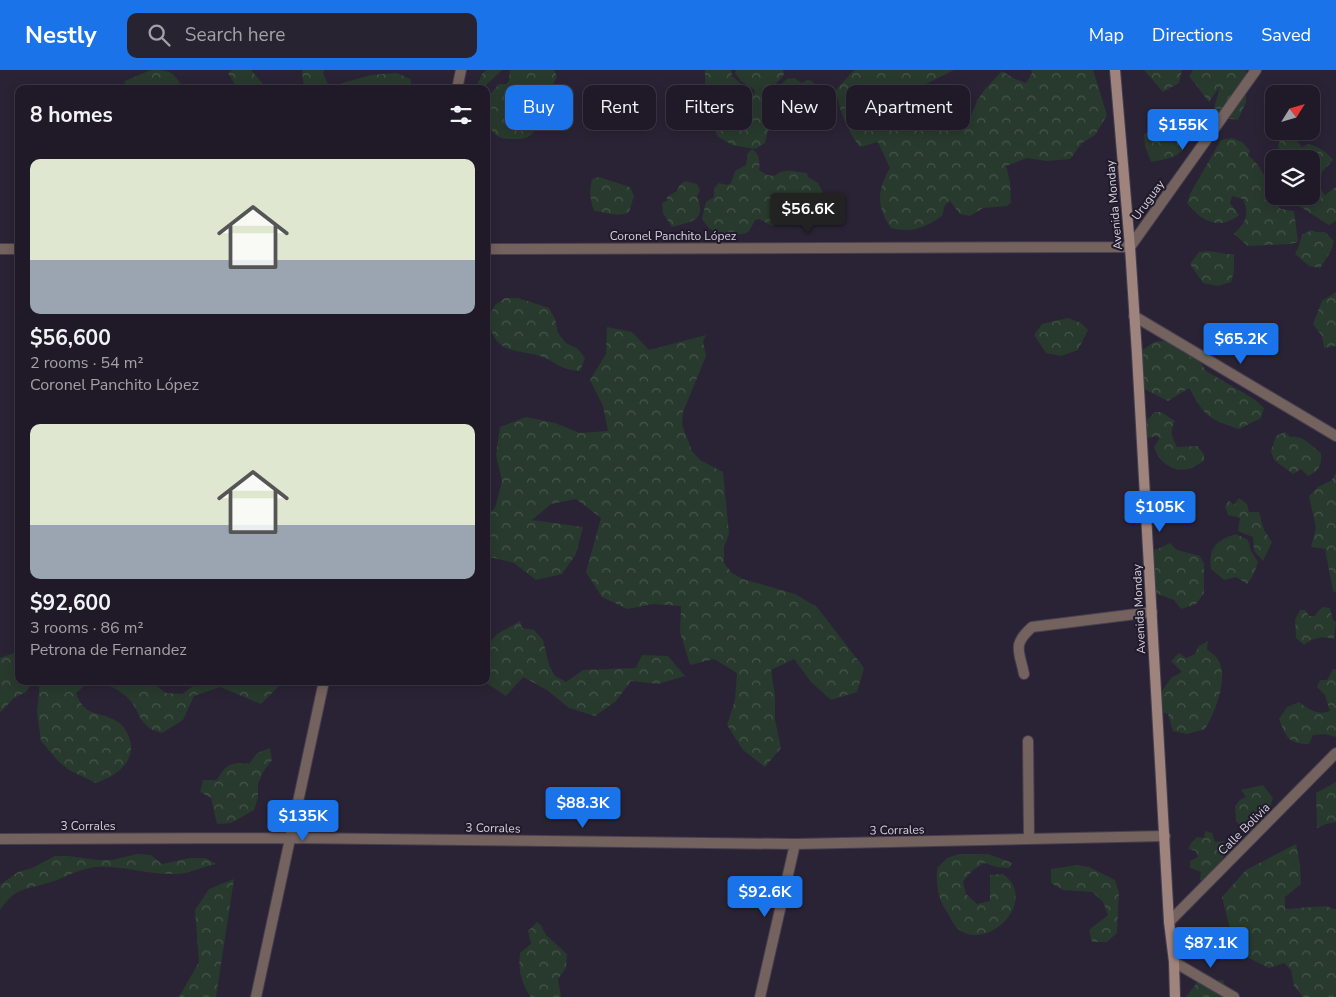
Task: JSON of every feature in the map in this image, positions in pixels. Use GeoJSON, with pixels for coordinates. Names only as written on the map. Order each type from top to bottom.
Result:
{"type":"FeatureCollection","features":[{"type":"Feature","properties":{"kind":"main road","name":"Avenida Monday"},"geometry":{"type":"LineString","coordinates":[[1115,70],[1130,247],[1169,922],[1174,962],[1174,997]]}},
{"type":"Feature","properties":{"kind":"street"},"geometry":{"type":"LineString","coordinates":[[458,85],[462,70]]}},
{"type":"Feature","properties":{"kind":"street","name":"Uruguay"},"geometry":{"type":"LineString","coordinates":[[1130,247],[1256,70]]}},
{"type":"Feature","properties":{"kind":"street","name":"Coronel Panchito López"},"geometry":{"type":"LineString","coordinates":[[490,249],[1130,247]]}},
{"type":"Feature","properties":{"kind":"street"},"geometry":{"type":"LineString","coordinates":[[0,249],[15,249]]}},
{"type":"Feature","properties":{"kind":"street"},"geometry":{"type":"LineString","coordinates":[[1134,316],[1336,436]]}},
{"type":"Feature","properties":{"kind":"street"},"geometry":{"type":"LineString","coordinates":[[1024,674],[1018,646],[1021,637],[1032,627],[1152,612]]}},
{"type":"Feature","properties":{"kind":"street"},"geometry":{"type":"LineString","coordinates":[[256,997],[323,685]]}},
{"type":"Feature","properties":{"kind":"street"},"geometry":{"type":"LineString","coordinates":[[1028,741],[1029,840]]}},
{"type":"Feature","properties":{"kind":"street","name":"Calle Bolivia"},"geometry":{"type":"LineString","coordinates":[[1169,922],[1336,753]]}},
{"type":"Feature","properties":{"kind":"street","name":"3 Corrales"},"geometry":{"type":"LineString","coordinates":[[0,839],[291,838],[795,844],[1165,836]]}},
{"type":"Feature","properties":{"kind":"street"},"geometry":{"type":"LineString","coordinates":[[760,997],[795,844]]}},
{"type":"Feature","properties":{"kind":"street"},"geometry":{"type":"LineString","coordinates":[[1174,962],[1234,997]]}},
{"type":"Feature","properties":{"kind":"green space"},"geometry":{"type":"Polygon","coordinates":[[[151,70],[171,73],[181,85],[124,85],[125,81],[151,70]]]}},
{"type":"Feature","properties":{"kind":"green space"},"geometry":{"type":"Polygon","coordinates":[[[232,70],[251,70],[264,85],[236,85],[228,73],[232,70]]]}},
{"type":"Feature","properties":{"kind":"green space"},"geometry":{"type":"Polygon","coordinates":[[[302,70],[324,70],[323,73],[328,85],[304,85],[302,70]]]}},
{"type":"Feature","properties":{"kind":"green space"},"geometry":{"type":"Polygon","coordinates":[[[486,70],[502,70],[486,85],[477,85],[486,70]]]}},
{"type":"Feature","properties":{"kind":"green space"},"geometry":{"type":"Polygon","coordinates":[[[510,70],[554,70],[557,77],[552,85],[505,85],[505,130],[535,130],[530,136],[504,139],[497,136],[490,128],[490,95],[499,84],[506,84],[509,81],[510,70]]]}},
{"type":"Feature","properties":{"kind":"green space"},"geometry":{"type":"Polygon","coordinates":[[[705,70],[731,70],[732,76],[742,85],[701,85],[705,84],[705,70]]]}},
{"type":"Feature","properties":{"kind":"green space"},"geometry":{"type":"Polygon","coordinates":[[[736,70],[783,70],[784,74],[774,85],[762,85],[762,130],[768,130],[765,143],[755,149],[732,145],[717,136],[716,130],[752,130],[752,93],[754,95],[755,90],[752,88],[752,85],[747,85],[741,81],[735,73],[736,70]]]}},
{"type":"Feature","properties":{"kind":"green space"},"geometry":{"type":"Polygon","coordinates":[[[854,70],[954,70],[925,85],[846,85],[846,125],[836,90],[854,70]]]}},
{"type":"Feature","properties":{"kind":"green space"},"geometry":{"type":"Polygon","coordinates":[[[1031,70],[1093,70],[1107,115],[1095,135],[1082,143],[1070,159],[1047,161],[1027,158],[1006,166],[1010,181],[1011,202],[1007,206],[983,208],[970,216],[960,214],[950,201],[945,205],[942,216],[930,224],[912,230],[891,228],[886,220],[880,198],[883,184],[890,168],[878,142],[860,147],[849,130],[970,130],[970,116],[977,101],[985,89],[1002,71],[1026,83],[1032,73],[1031,70]]]}},
{"type":"Feature","properties":{"kind":"green space"},"geometry":{"type":"Polygon","coordinates":[[[1144,70],[1182,70],[1179,83],[1163,92],[1144,70]]]}},
{"type":"Feature","properties":{"kind":"green space"},"geometry":{"type":"Polygon","coordinates":[[[1193,70],[1246,70],[1246,102],[1238,120],[1212,116],[1220,86],[1209,102],[1189,76],[1193,70]]]}},
{"type":"Feature","properties":{"kind":"green space"},"geometry":{"type":"Polygon","coordinates":[[[397,73],[410,79],[412,85],[336,85],[371,75],[397,73]]]}},
{"type":"Feature","properties":{"kind":"green space"},"geometry":{"type":"Polygon","coordinates":[[[794,78],[802,83],[807,80],[812,81],[815,85],[780,85],[787,79],[794,78]]]}},
{"type":"Feature","properties":{"kind":"green space"},"geometry":{"type":"Polygon","coordinates":[[[1177,120],[1185,126],[1182,134],[1187,142],[1185,147],[1173,157],[1151,162],[1145,146],[1144,134],[1159,128],[1163,131],[1167,122],[1177,120]]]}},
{"type":"Feature","properties":{"kind":"green space"},"geometry":{"type":"Polygon","coordinates":[[[1232,138],[1242,142],[1250,151],[1248,155],[1258,165],[1265,177],[1265,205],[1277,205],[1281,209],[1294,211],[1298,242],[1248,246],[1234,234],[1246,218],[1243,199],[1232,196],[1230,203],[1239,215],[1232,220],[1217,223],[1198,215],[1187,203],[1190,194],[1221,140],[1232,138]]]}},
{"type":"Feature","properties":{"kind":"green space"},"geometry":{"type":"Polygon","coordinates":[[[1280,140],[1297,140],[1302,147],[1308,144],[1316,146],[1333,160],[1322,172],[1320,178],[1320,150],[1280,150],[1278,146],[1280,140]]]}},
{"type":"Feature","properties":{"kind":"green space"},"geometry":{"type":"Polygon","coordinates":[[[752,149],[759,158],[759,170],[767,175],[774,176],[786,171],[807,173],[808,177],[818,183],[824,195],[816,204],[815,210],[803,216],[788,217],[782,223],[772,226],[759,219],[755,220],[746,233],[726,234],[713,231],[702,219],[706,202],[714,197],[714,188],[719,183],[727,185],[731,183],[735,171],[746,165],[748,153],[752,149]]]}},
{"type":"Feature","properties":{"kind":"green space"},"geometry":{"type":"Polygon","coordinates":[[[599,177],[630,187],[634,196],[629,212],[617,215],[594,211],[590,195],[591,183],[592,179],[599,177]]]}},
{"type":"Feature","properties":{"kind":"green space"},"geometry":{"type":"Polygon","coordinates":[[[685,181],[697,184],[700,190],[697,196],[700,211],[695,219],[672,227],[663,213],[662,203],[667,201],[667,197],[677,191],[679,186],[685,181]]]}},
{"type":"Feature","properties":{"kind":"green space"},"geometry":{"type":"Polygon","coordinates":[[[1336,187],[1336,221],[1329,225],[1297,205],[1320,205],[1320,188],[1325,195],[1336,187]]]}},
{"type":"Feature","properties":{"kind":"green space"},"geometry":{"type":"Polygon","coordinates":[[[1311,230],[1325,232],[1334,241],[1331,251],[1320,268],[1309,266],[1295,254],[1302,235],[1311,230]]]}},
{"type":"Feature","properties":{"kind":"green space"},"geometry":{"type":"Polygon","coordinates":[[[1208,251],[1234,255],[1234,271],[1231,282],[1218,286],[1203,283],[1190,264],[1199,252],[1208,251]]]}},
{"type":"Feature","properties":{"kind":"green space"},"geometry":{"type":"Polygon","coordinates":[[[1336,292],[1336,346],[1324,348],[1322,336],[1313,324],[1322,301],[1336,292]]]}},
{"type":"Feature","properties":{"kind":"green space"},"geometry":{"type":"Polygon","coordinates":[[[505,298],[518,298],[549,308],[555,319],[558,333],[566,343],[578,349],[585,358],[580,371],[563,367],[535,354],[508,349],[499,343],[493,335],[490,325],[490,314],[495,305],[505,298]]]}},
{"type":"Feature","properties":{"kind":"green space"},"geometry":{"type":"Polygon","coordinates":[[[1068,318],[1081,323],[1088,330],[1078,350],[1061,356],[1046,353],[1034,335],[1042,324],[1068,318]]]}},
{"type":"Feature","properties":{"kind":"green space"},"geometry":{"type":"Polygon","coordinates":[[[607,327],[632,332],[649,350],[706,335],[703,342],[706,356],[683,412],[682,425],[692,451],[700,460],[723,472],[729,534],[724,547],[724,563],[732,573],[743,579],[795,594],[817,607],[864,668],[857,692],[831,700],[811,682],[794,659],[771,670],[775,696],[775,720],[781,748],[765,767],[743,750],[727,725],[735,700],[737,673],[714,659],[690,665],[680,632],[681,606],[653,604],[627,609],[602,597],[586,572],[601,518],[576,499],[551,504],[532,520],[583,527],[576,554],[562,574],[536,580],[514,563],[490,557],[490,512],[495,508],[502,481],[496,455],[500,427],[526,417],[555,423],[580,433],[608,431],[603,406],[590,380],[606,354],[607,327]]]}},
{"type":"Feature","properties":{"kind":"green space"},"geometry":{"type":"Polygon","coordinates":[[[1177,341],[1194,352],[1206,371],[1254,399],[1264,408],[1261,418],[1239,429],[1213,419],[1208,415],[1199,405],[1189,388],[1168,401],[1138,386],[1137,354],[1154,342],[1177,341]]]}},
{"type":"Feature","properties":{"kind":"green space"},"geometry":{"type":"Polygon","coordinates":[[[1155,412],[1161,412],[1175,421],[1172,434],[1177,447],[1197,446],[1204,454],[1204,461],[1183,470],[1172,468],[1163,462],[1154,447],[1160,438],[1155,436],[1149,438],[1144,433],[1145,422],[1155,412]]]}},
{"type":"Feature","properties":{"kind":"green space"},"geometry":{"type":"Polygon","coordinates":[[[1285,432],[1290,437],[1303,439],[1321,453],[1321,461],[1315,472],[1308,476],[1301,469],[1293,474],[1274,460],[1271,451],[1276,436],[1285,432]]]}},
{"type":"Feature","properties":{"kind":"green space"},"geometry":{"type":"Polygon","coordinates":[[[1336,473],[1336,592],[1333,591],[1325,549],[1311,547],[1316,528],[1309,496],[1318,487],[1331,481],[1336,473]]]}},
{"type":"Feature","properties":{"kind":"green space"},"geometry":{"type":"Polygon","coordinates":[[[1239,498],[1247,504],[1249,512],[1259,512],[1264,530],[1272,542],[1263,561],[1254,551],[1253,537],[1238,531],[1240,518],[1228,515],[1225,506],[1229,501],[1234,505],[1239,498]]]}},
{"type":"Feature","properties":{"kind":"green space"},"geometry":{"type":"Polygon","coordinates":[[[1236,534],[1248,540],[1251,551],[1258,562],[1253,576],[1247,584],[1236,577],[1224,580],[1211,569],[1211,555],[1215,546],[1224,539],[1236,534]]]}},
{"type":"Feature","properties":{"kind":"green space"},"geometry":{"type":"Polygon","coordinates":[[[1170,543],[1177,550],[1200,556],[1204,564],[1204,593],[1196,604],[1181,609],[1174,600],[1155,593],[1154,573],[1139,570],[1155,549],[1170,543]]]}},
{"type":"Feature","properties":{"kind":"green space"},"geometry":{"type":"Polygon","coordinates":[[[1323,607],[1330,608],[1333,620],[1336,622],[1334,639],[1318,638],[1304,645],[1296,638],[1295,620],[1300,610],[1305,610],[1309,616],[1315,616],[1323,607]]]}},
{"type":"Feature","properties":{"kind":"green space"},"geometry":{"type":"Polygon","coordinates":[[[520,621],[522,628],[534,630],[543,640],[549,665],[555,676],[566,682],[583,670],[636,668],[642,655],[668,656],[685,676],[658,684],[631,681],[616,701],[595,716],[569,708],[547,690],[523,677],[506,696],[489,685],[490,642],[497,634],[520,621]]]}},
{"type":"Feature","properties":{"kind":"green space"},"geometry":{"type":"Polygon","coordinates":[[[1208,641],[1207,650],[1216,657],[1222,673],[1222,683],[1217,704],[1205,729],[1187,734],[1173,731],[1168,714],[1156,711],[1161,692],[1172,677],[1182,672],[1171,661],[1179,653],[1186,658],[1195,654],[1199,646],[1208,641]]]}},
{"type":"Feature","properties":{"kind":"green space"},"geometry":{"type":"Polygon","coordinates":[[[15,652],[15,685],[31,685],[26,692],[14,698],[0,713],[0,658],[15,652]]]}},
{"type":"Feature","properties":{"kind":"green space"},"geometry":{"type":"Polygon","coordinates":[[[1333,669],[1336,669],[1336,737],[1325,734],[1313,735],[1309,744],[1292,741],[1286,735],[1279,719],[1287,707],[1299,702],[1317,712],[1330,711],[1325,695],[1317,687],[1320,680],[1327,680],[1333,669]]]}},
{"type":"Feature","properties":{"kind":"green space"},"geometry":{"type":"Polygon","coordinates":[[[40,685],[89,685],[76,693],[80,701],[88,710],[120,723],[129,737],[131,746],[128,760],[118,772],[96,783],[69,770],[59,762],[41,741],[37,713],[40,685]]]}},
{"type":"Feature","properties":{"kind":"green space"},"geometry":{"type":"Polygon","coordinates":[[[105,685],[155,685],[166,693],[182,694],[194,685],[280,685],[261,704],[220,687],[194,696],[183,720],[162,733],[148,727],[129,699],[112,687],[105,685]]]}},
{"type":"Feature","properties":{"kind":"green space"},"geometry":{"type":"Polygon","coordinates":[[[270,748],[272,760],[263,772],[258,784],[258,798],[254,810],[231,823],[217,824],[211,798],[200,792],[203,780],[217,780],[226,767],[238,763],[249,764],[257,753],[270,748]]]}},
{"type":"Feature","properties":{"kind":"green space"},"geometry":{"type":"Polygon","coordinates":[[[1336,782],[1336,822],[1317,828],[1316,793],[1336,782]]]}},
{"type":"Feature","properties":{"kind":"green space"},"geometry":{"type":"Polygon","coordinates":[[[1263,785],[1273,798],[1269,808],[1271,820],[1255,832],[1245,831],[1236,821],[1235,806],[1241,799],[1246,797],[1241,790],[1263,785]]]}},
{"type":"Feature","properties":{"kind":"green space"},"geometry":{"type":"Polygon","coordinates":[[[1205,831],[1212,833],[1215,842],[1223,841],[1232,848],[1220,863],[1214,882],[1200,880],[1201,872],[1190,868],[1190,861],[1198,857],[1196,851],[1188,849],[1197,837],[1204,838],[1205,831]]]}},
{"type":"Feature","properties":{"kind":"green space"},"geometry":{"type":"Polygon","coordinates":[[[1296,844],[1301,884],[1285,897],[1285,909],[1326,906],[1336,910],[1336,997],[1303,997],[1294,986],[1291,970],[1284,963],[1269,968],[1241,954],[1232,936],[1222,897],[1246,870],[1296,844]]]}},
{"type":"Feature","properties":{"kind":"green space"},"geometry":{"type":"Polygon","coordinates":[[[137,854],[151,855],[162,864],[190,858],[205,858],[217,864],[176,874],[115,867],[88,868],[51,882],[19,891],[0,910],[0,885],[18,872],[32,868],[55,856],[112,860],[137,854]]]}},
{"type":"Feature","properties":{"kind":"green space"},"geometry":{"type":"Polygon","coordinates":[[[959,854],[988,854],[1013,863],[1009,868],[984,863],[973,870],[963,881],[966,894],[977,904],[990,901],[990,875],[1003,874],[1013,885],[1016,897],[1013,908],[999,926],[989,932],[977,935],[967,934],[957,928],[940,899],[937,887],[937,868],[947,858],[959,854]]]}},
{"type":"Feature","properties":{"kind":"green space"},"geometry":{"type":"Polygon","coordinates":[[[1077,865],[1089,867],[1115,880],[1119,893],[1117,933],[1107,942],[1092,942],[1089,930],[1108,915],[1103,902],[1092,892],[1063,890],[1051,883],[1051,869],[1077,865]]]}},
{"type":"Feature","properties":{"kind":"green space"},"geometry":{"type":"Polygon","coordinates":[[[234,879],[216,997],[179,997],[199,962],[195,910],[209,889],[234,879]]]}},
{"type":"Feature","properties":{"kind":"green space"},"geometry":{"type":"Polygon","coordinates":[[[537,922],[546,930],[541,926],[546,935],[567,954],[566,968],[558,979],[561,997],[531,997],[523,982],[519,965],[520,953],[531,944],[528,931],[537,922]]]}},
{"type":"Feature","properties":{"kind":"green space"},"geometry":{"type":"Polygon","coordinates":[[[1223,980],[1230,997],[1186,997],[1198,981],[1223,980]]]}}]}
